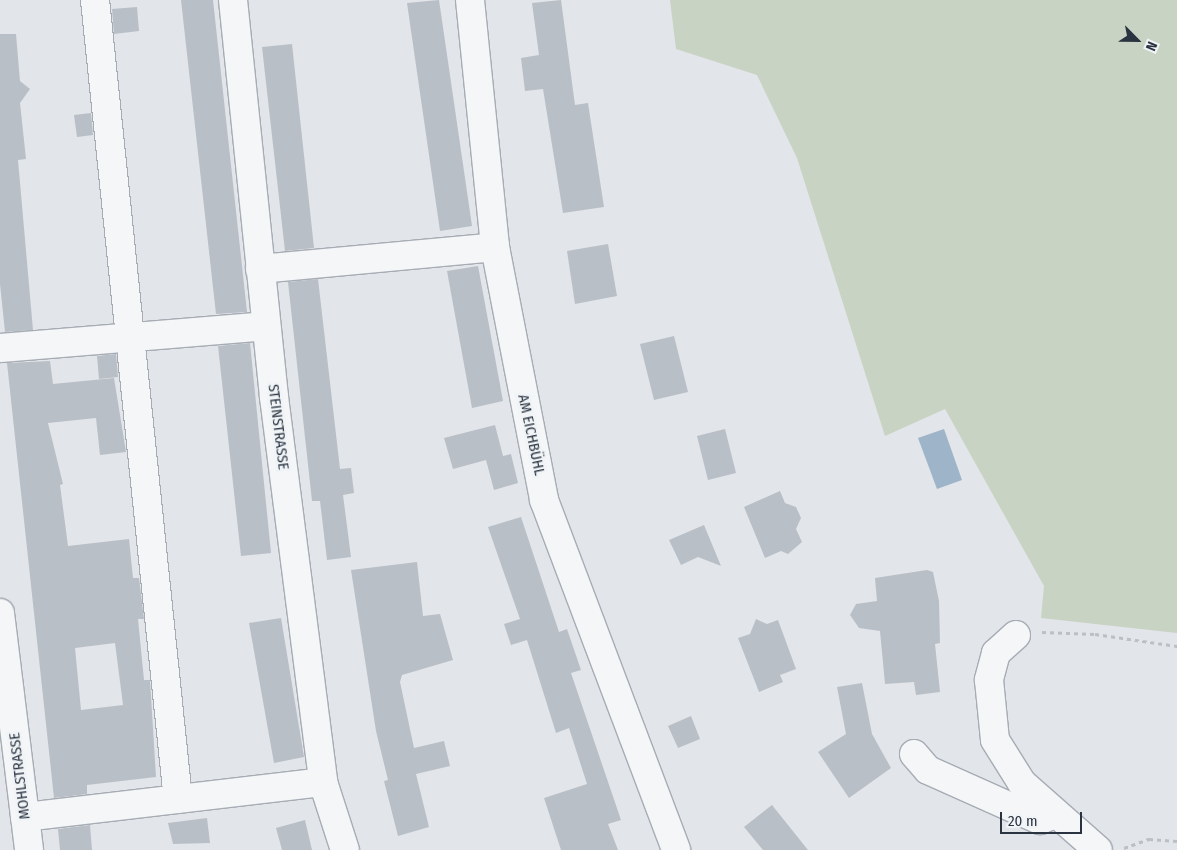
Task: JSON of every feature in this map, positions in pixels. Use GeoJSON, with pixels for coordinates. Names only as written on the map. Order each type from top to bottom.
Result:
{"type":"FeatureCollection","features":[{"type":"Feature","properties":{"kind":"street"},"geometry":{"type":"LineString","coordinates":[[95,0],[178,799]]}},
{"type":"Feature","properties":{"kind":"street","name":"STEINSTRASSE"},"geometry":{"type":"LineString","coordinates":[[234,0],[266,326],[323,782],[345,850]]}},
{"type":"Feature","properties":{"kind":"street","name":"AM EICHBÜHL"},"geometry":{"type":"LineString","coordinates":[[470,0],[495,247],[544,500],[676,850]]}},
{"type":"Feature","properties":{"kind":"street"},"geometry":{"type":"LineString","coordinates":[[260,269],[495,247]]}},
{"type":"Feature","properties":{"kind":"street"},"geometry":{"type":"LineString","coordinates":[[0,348],[266,326]]}},
{"type":"Feature","properties":{"kind":"street","name":"MOHLSTRASSE"},"geometry":{"type":"LineString","coordinates":[[0,613],[6,709],[29,850]]}},
{"type":"Feature","properties":{"kind":"street"},"geometry":{"type":"LineString","coordinates":[[1016,635],[996,653],[989,680],[995,740],[1022,784],[1098,850]]}},
{"type":"Feature","properties":{"kind":"street"},"geometry":{"type":"LineString","coordinates":[[914,754],[928,770],[1040,820],[1055,814]]}},
{"type":"Feature","properties":{"kind":"street"},"geometry":{"type":"LineString","coordinates":[[25,817],[323,782]]}},
{"type":"Feature","properties":{"kind":"path"},"geometry":{"type":"LineString","coordinates":[[1016,635],[1053,631],[1177,646]]}},
{"type":"Feature","properties":{"kind":"path"},"geometry":{"type":"LineString","coordinates":[[1120,850],[1148,839],[1177,841]]}},
{"type":"Feature","properties":{"kind":"green space"},"geometry":{"type":"Polygon","coordinates":[[[670,0],[1177,0],[1177,633],[1041,618],[1044,586],[945,409],[885,436],[797,158],[757,75],[676,49],[670,0]]]}},
{"type":"Feature","properties":{"kind":"water"},"geometry":{"type":"Polygon","coordinates":[[[944,429],[962,480],[937,489],[918,438],[944,429]]]}},
{"type":"Feature","properties":{"kind":"building"},"geometry":{"type":"Polygon","coordinates":[[[181,0],[213,0],[247,312],[216,314],[181,0]]]}},
{"type":"Feature","properties":{"kind":"building"},"geometry":{"type":"Polygon","coordinates":[[[439,0],[472,226],[440,231],[407,3],[439,0]]]}},
{"type":"Feature","properties":{"kind":"building"},"geometry":{"type":"Polygon","coordinates":[[[561,0],[575,105],[588,103],[604,207],[563,213],[543,89],[525,91],[521,58],[539,55],[532,3],[561,0]]]}},
{"type":"Feature","properties":{"kind":"building"},"geometry":{"type":"Polygon","coordinates":[[[137,7],[139,31],[114,34],[112,9],[137,7]]]}},
{"type":"Feature","properties":{"kind":"building"},"geometry":{"type":"Polygon","coordinates":[[[0,34],[16,34],[20,81],[30,89],[20,103],[26,159],[18,160],[33,330],[5,332],[0,284],[0,34]]]}},
{"type":"Feature","properties":{"kind":"building"},"geometry":{"type":"Polygon","coordinates":[[[292,44],[314,248],[285,251],[262,47],[292,44]]]}},
{"type":"Feature","properties":{"kind":"building"},"geometry":{"type":"Polygon","coordinates":[[[91,113],[93,135],[77,137],[74,115],[91,113]]]}},
{"type":"Feature","properties":{"kind":"building"},"geometry":{"type":"Polygon","coordinates":[[[608,244],[617,296],[575,304],[567,251],[608,244]]]}},
{"type":"Feature","properties":{"kind":"building"},"geometry":{"type":"Polygon","coordinates":[[[478,266],[503,401],[472,408],[447,271],[478,266]]]}},
{"type":"Feature","properties":{"kind":"building"},"geometry":{"type":"Polygon","coordinates":[[[318,279],[340,469],[351,468],[354,493],[343,495],[351,557],[327,560],[320,501],[312,501],[288,282],[318,279]]]}},
{"type":"Feature","properties":{"kind":"building"},"geometry":{"type":"Polygon","coordinates":[[[674,336],[688,392],[654,400],[640,344],[674,336]]]}},
{"type":"Feature","properties":{"kind":"building"},"geometry":{"type":"Polygon","coordinates":[[[250,343],[271,553],[241,556],[218,346],[250,343]]]}},
{"type":"Feature","properties":{"kind":"building"},"geometry":{"type":"Polygon","coordinates":[[[116,354],[118,377],[99,379],[97,356],[116,354]]]}},
{"type":"Feature","properties":{"kind":"building"},"geometry":{"type":"Polygon","coordinates":[[[50,361],[53,384],[114,378],[126,452],[100,455],[96,418],[48,423],[63,484],[60,485],[68,546],[129,539],[133,578],[139,578],[144,619],[138,619],[144,680],[150,680],[156,777],[87,785],[87,794],[54,798],[7,363],[50,361]],[[115,643],[75,648],[81,710],[123,705],[115,643]]]}},
{"type":"Feature","properties":{"kind":"building"},"geometry":{"type":"Polygon","coordinates":[[[495,425],[503,456],[511,454],[518,483],[494,490],[486,460],[453,469],[444,438],[495,425]]]}},
{"type":"Feature","properties":{"kind":"building"},"geometry":{"type":"Polygon","coordinates":[[[725,429],[736,473],[708,480],[697,436],[725,429]]]}},
{"type":"Feature","properties":{"kind":"building"},"geometry":{"type":"Polygon","coordinates":[[[780,491],[785,503],[796,507],[801,518],[796,529],[802,542],[788,554],[781,551],[765,558],[744,507],[780,491]]]}},
{"type":"Feature","properties":{"kind":"building"},"geometry":{"type":"Polygon","coordinates":[[[521,517],[559,632],[567,629],[581,670],[571,673],[621,820],[608,824],[618,850],[561,850],[544,798],[587,784],[569,728],[556,733],[527,640],[511,645],[504,624],[520,619],[488,527],[521,517]]]}},
{"type":"Feature","properties":{"kind":"building"},"geometry":{"type":"Polygon","coordinates":[[[704,525],[721,566],[698,557],[681,565],[669,540],[704,525]]]}},
{"type":"Feature","properties":{"kind":"building"},"geometry":{"type":"Polygon","coordinates":[[[417,562],[423,616],[440,614],[453,660],[402,675],[400,682],[414,748],[444,741],[450,766],[416,774],[429,827],[398,836],[384,781],[388,780],[376,731],[351,570],[417,562]]]}},
{"type":"Feature","properties":{"kind":"building"},"geometry":{"type":"Polygon","coordinates":[[[927,570],[933,572],[939,601],[940,643],[935,644],[940,692],[916,695],[914,682],[885,684],[880,631],[859,628],[850,615],[856,604],[877,601],[875,578],[927,570]]]}},
{"type":"Feature","properties":{"kind":"building"},"geometry":{"type":"Polygon","coordinates":[[[281,618],[304,757],[274,763],[249,623],[281,618]]]}},
{"type":"Feature","properties":{"kind":"building"},"geometry":{"type":"Polygon","coordinates":[[[756,619],[767,624],[778,620],[796,669],[780,675],[783,682],[759,692],[738,638],[750,634],[756,619]]]}},
{"type":"Feature","properties":{"kind":"building"},"geometry":{"type":"Polygon","coordinates":[[[862,683],[872,734],[891,768],[849,798],[818,752],[846,734],[837,687],[862,683]]]}},
{"type":"Feature","properties":{"kind":"building"},"geometry":{"type":"Polygon","coordinates":[[[691,716],[700,739],[678,748],[668,726],[691,716]]]}},
{"type":"Feature","properties":{"kind":"building"},"geometry":{"type":"Polygon","coordinates":[[[772,805],[808,850],[763,850],[744,827],[772,805]]]}},
{"type":"Feature","properties":{"kind":"building"},"geometry":{"type":"Polygon","coordinates":[[[207,818],[210,843],[173,844],[168,823],[207,818]]]}},
{"type":"Feature","properties":{"kind":"building"},"geometry":{"type":"Polygon","coordinates":[[[305,820],[312,850],[282,850],[276,828],[305,820]]]}},
{"type":"Feature","properties":{"kind":"building"},"geometry":{"type":"Polygon","coordinates":[[[90,825],[92,850],[60,850],[58,829],[90,825]]]}}]}
